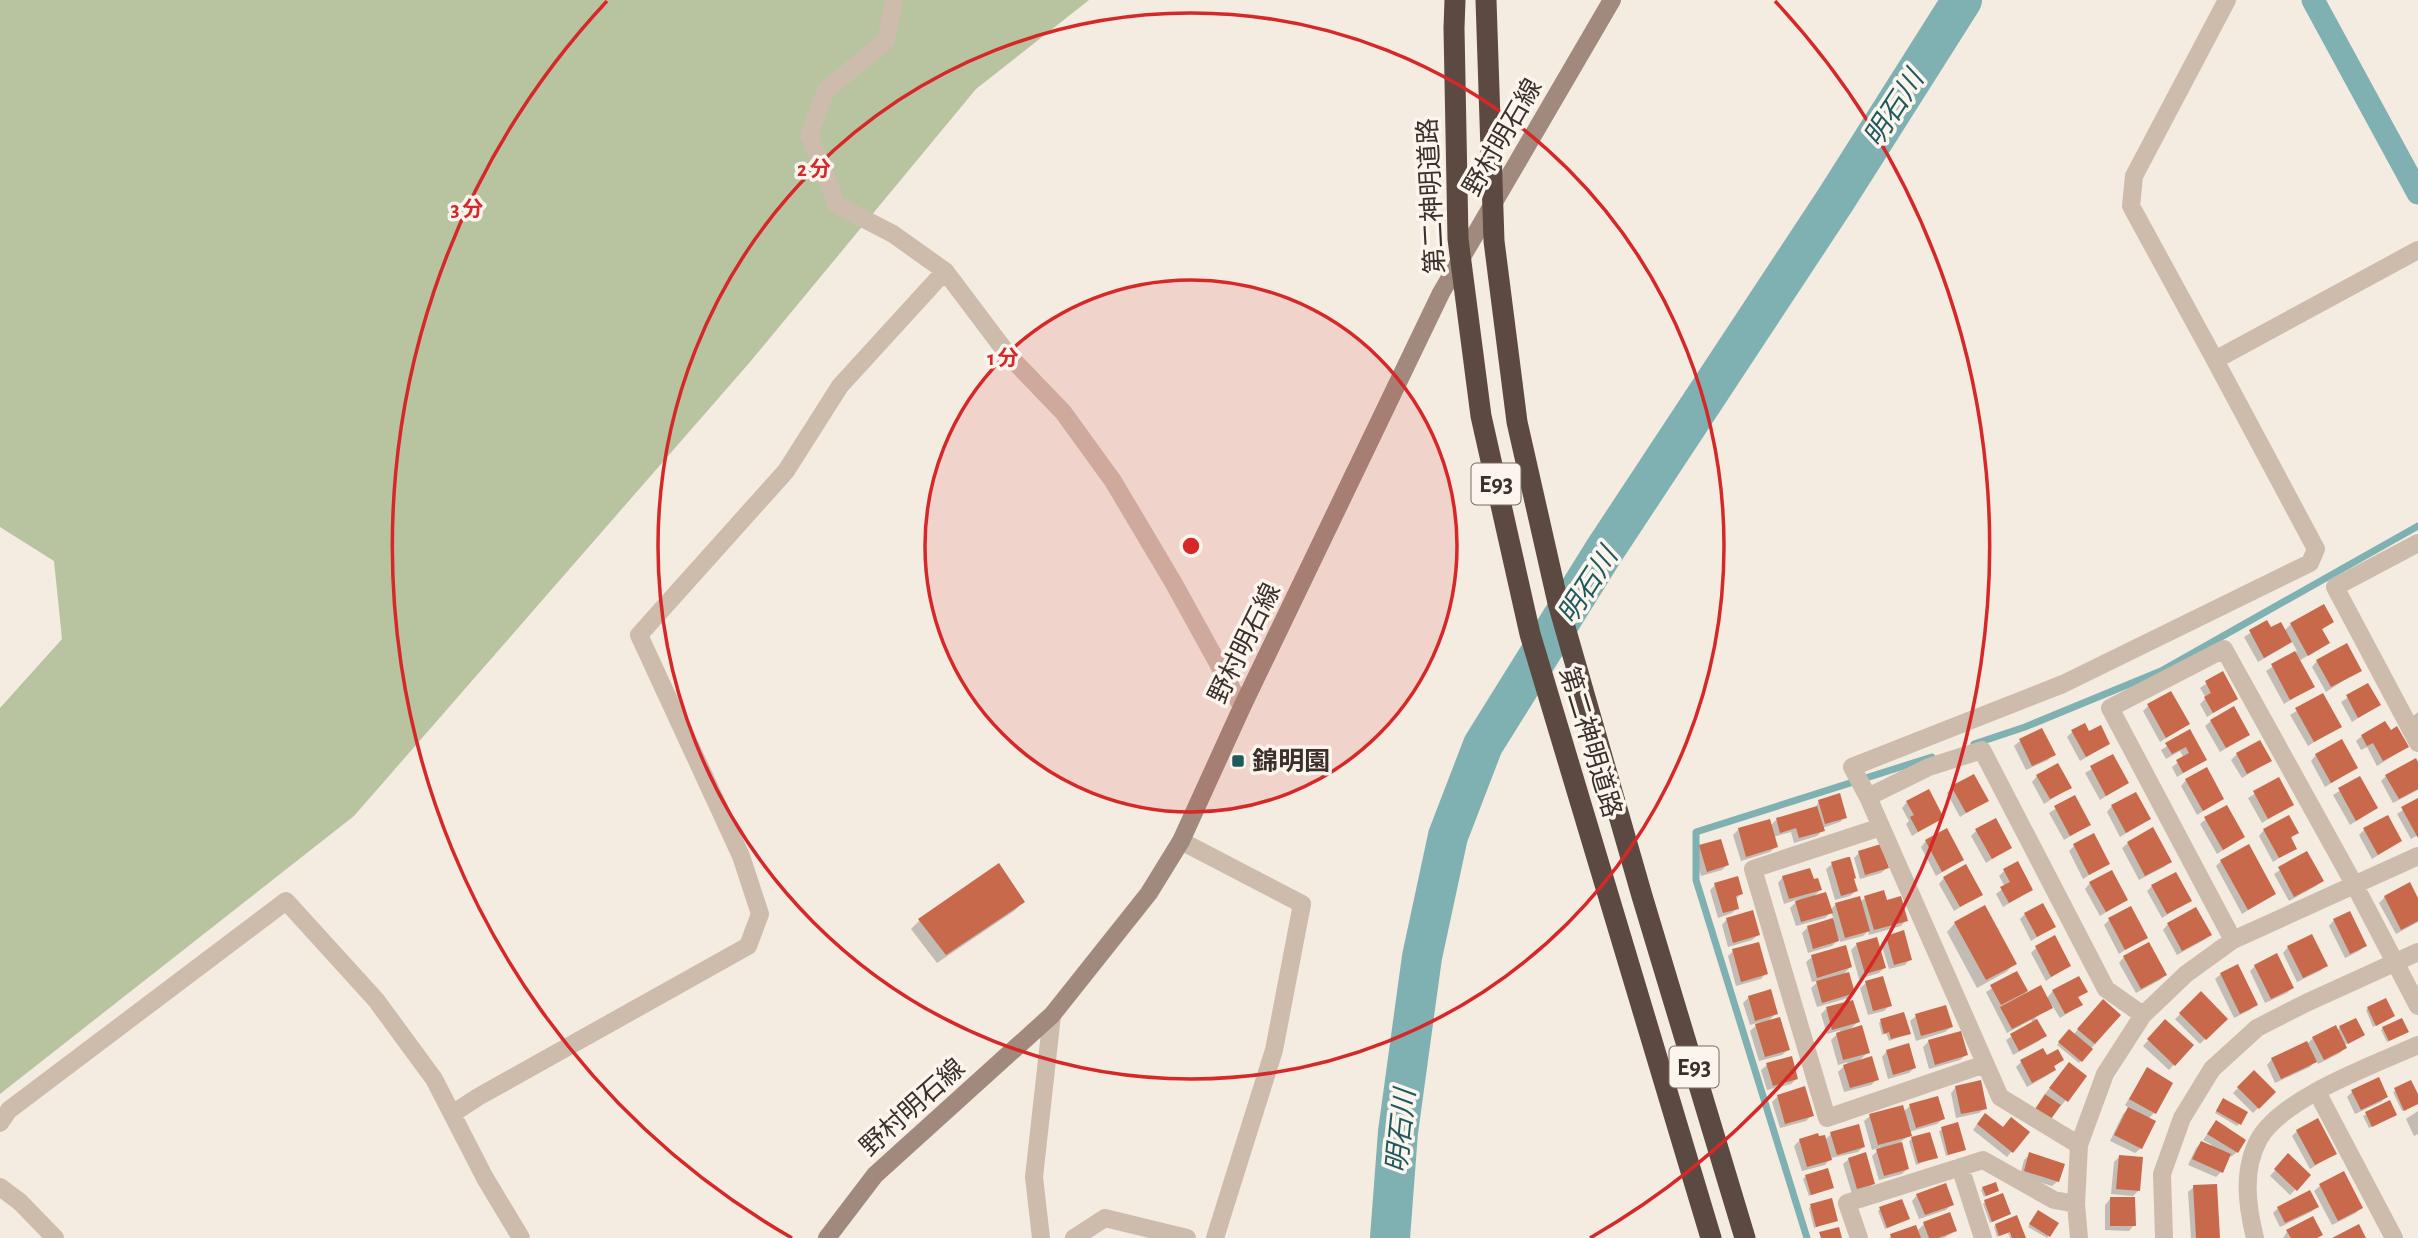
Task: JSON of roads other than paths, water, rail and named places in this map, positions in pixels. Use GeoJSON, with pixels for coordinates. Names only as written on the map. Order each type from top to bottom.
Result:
{"type":"FeatureCollection","features":[{"type":"Feature","properties":{"kind":"highway","name":"第二神明道路"},"geometry":{"type":"LineString","coordinates":[[1455,0],[1458,239],[1481,416],[1530,634],[1711,1238]]}},
{"type":"Feature","properties":{"kind":"highway","name":"第二神明道路"},"geometry":{"type":"LineString","coordinates":[[1486,6],[1494,241],[1517,422],[1558,603],[1642,896],[1745,1238]]}},
{"type":"Feature","properties":{"kind":"main road","name":"野村明石線"},"geometry":{"type":"LineString","coordinates":[[827,1238],[875,1175],[1052,1015],[1149,893],[1181,841],[1242,707],[1441,293],[1612,0]]}},
{"type":"Feature","properties":{"kind":"street"},"geometry":{"type":"LineString","coordinates":[[894,0],[886,41],[826,90],[809,135],[837,205],[893,234],[945,271],[1009,356],[1063,412],[1113,481],[1242,707]]}},
{"type":"Feature","properties":{"kind":"street"},"geometry":{"type":"LineString","coordinates":[[2079,1145],[2000,1097],[1868,797],[1852,767],[2063,684],[2310,563],[2316,549],[2131,206],[2134,176],[2227,0]]}},
{"type":"Feature","properties":{"kind":"street"},"geometry":{"type":"LineString","coordinates":[[2216,360],[2418,250]]}},
{"type":"Feature","properties":{"kind":"street"},"geometry":{"type":"LineString","coordinates":[[452,1114],[748,946],[760,914],[741,856],[639,635],[786,471],[840,386],[945,271]]}},
{"type":"Feature","properties":{"kind":"street"},"geometry":{"type":"LineString","coordinates":[[2418,543],[2336,587],[2418,744]]}},
{"type":"Feature","properties":{"kind":"street"},"geometry":{"type":"LineString","coordinates":[[2233,940],[2110,708],[2224,649],[2418,1006]]}},
{"type":"Feature","properties":{"kind":"street"},"geometry":{"type":"LineString","coordinates":[[1868,797],[1929,767],[1982,750],[2106,989],[2143,1015]]}},
{"type":"Feature","properties":{"kind":"street"},"geometry":{"type":"LineString","coordinates":[[1881,827],[1753,869],[1827,1118],[1985,1064]]}},
{"type":"Feature","properties":{"kind":"street"},"geometry":{"type":"LineString","coordinates":[[1181,841],[1302,904],[1274,1050],[1215,1238]]}},
{"type":"Feature","properties":{"kind":"street"},"geometry":{"type":"LineString","coordinates":[[2079,1238],[2076,1203],[2079,1145],[2105,1074],[2143,1015],[2186,974],[2233,940],[2418,856]]}},
{"type":"Feature","properties":{"kind":"street"},"geometry":{"type":"LineString","coordinates":[[0,1123],[9,1110],[286,901],[376,1000],[434,1079],[485,1178],[521,1238]]}},
{"type":"Feature","properties":{"kind":"street"},"geometry":{"type":"LineString","coordinates":[[2164,1238],[2162,1174],[2182,1118],[2212,1069],[2257,1028],[2418,952]]}},
{"type":"Feature","properties":{"kind":"street"},"geometry":{"type":"LineString","coordinates":[[1041,1238],[1034,1177],[1052,1015]]}},
{"type":"Feature","properties":{"kind":"street"},"geometry":{"type":"LineString","coordinates":[[2255,1238],[2248,1209],[2247,1175],[2259,1139],[2283,1112],[2316,1093],[2418,1045]]}},
{"type":"Feature","properties":{"kind":"street"},"geometry":{"type":"LineString","coordinates":[[2316,1093],[2394,1238]]}},
{"type":"Feature","properties":{"kind":"street"},"geometry":{"type":"LineString","coordinates":[[1858,1238],[1847,1203],[1983,1160],[2054,1200],[2076,1203]]}},
{"type":"Feature","properties":{"kind":"street"},"geometry":{"type":"LineString","coordinates":[[1959,1167],[1983,1238]]}},
{"type":"Feature","properties":{"kind":"street"},"geometry":{"type":"LineString","coordinates":[[0,1187],[20,1202],[55,1238]]}},
{"type":"Feature","properties":{"kind":"street"},"geometry":{"type":"LineString","coordinates":[[1074,1238],[1105,1217],[1187,1238]]}},
{"type":"Feature","properties":{"kind":"waterway","name":"明石川"},"geometry":{"type":"LineString","coordinates":[[1390,1238],[1398,1132],[1422,957],[1448,836],[1483,745],[1604,551],[1836,199],[1962,0]]}},
{"type":"Feature","properties":{"kind":"waterway"},"geometry":{"type":"LineString","coordinates":[[2313,0],[2418,193]]}},
{"type":"Feature","properties":{"kind":"waterway"},"geometry":{"type":"LineString","coordinates":[[1974,744],[2025,727],[2161,671],[2418,526]]}},
{"type":"Feature","properties":{"kind":"waterway"},"geometry":{"type":"LineString","coordinates":[[1807,1238],[1696,880],[1696,832],[1932,757]]}},
{"type":"Feature","properties":{"kind":"place","name":"錦明園"},"geometry":{"type":"Point","coordinates":[1238,761]}}]}
